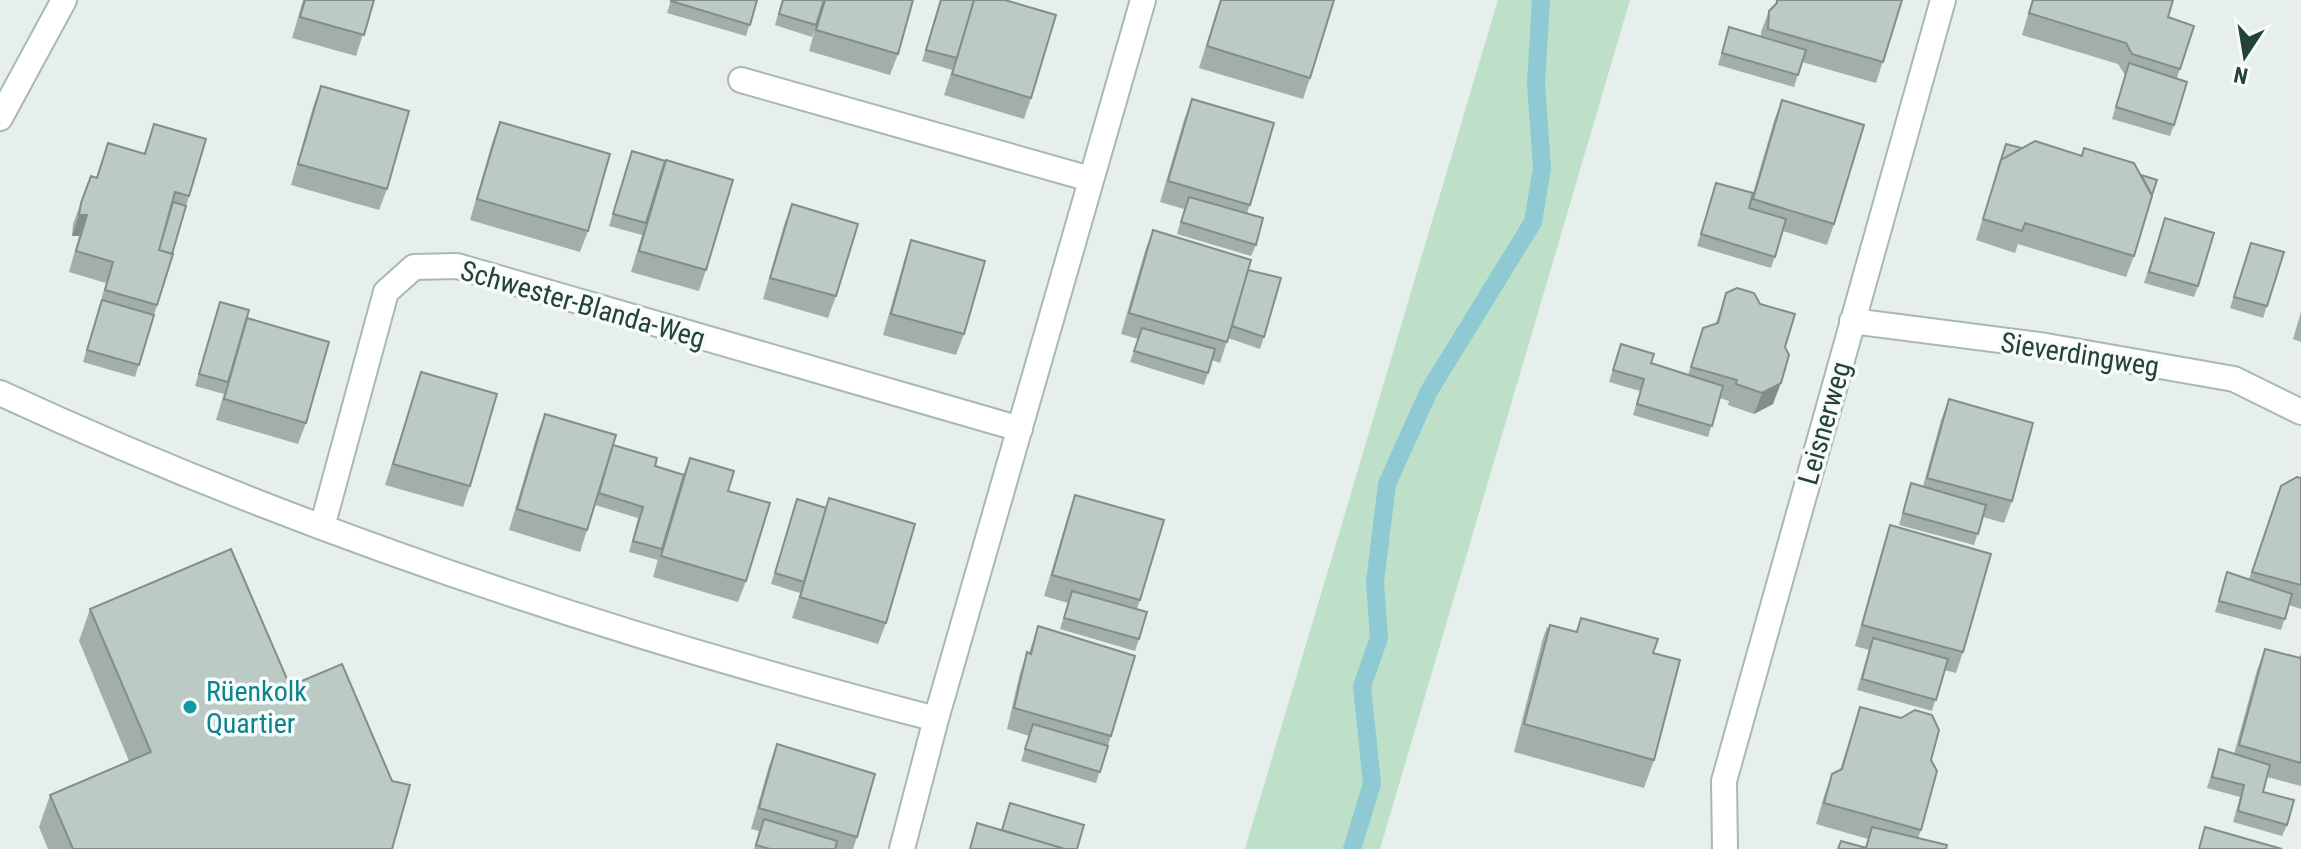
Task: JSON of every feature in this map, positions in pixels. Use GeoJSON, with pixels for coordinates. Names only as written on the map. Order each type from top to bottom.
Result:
{"type":"FeatureCollection","features":[{"type":"Feature","properties":{"kind":"street"},"geometry":{"type":"LineString","coordinates":[[0,118],[64,0]]}},
{"type":"Feature","properties":{"kind":"street"},"geometry":{"type":"LineString","coordinates":[[902,849],[936,719],[1143,0]]}},
{"type":"Feature","properties":{"kind":"street","name":"Leisnerweg"},"geometry":{"type":"LineString","coordinates":[[1725,849],[1724,781],[1943,0]]}},
{"type":"Feature","properties":{"kind":"street"},"geometry":{"type":"LineString","coordinates":[[741,80],[1090,179]]}},
{"type":"Feature","properties":{"kind":"street","name":"Schwester-Blanda-Weg"},"geometry":{"type":"LineString","coordinates":[[322,527],[386,292],[414,267],[457,266],[1020,429]]}},
{"type":"Feature","properties":{"kind":"street","name":"Sieverdingweg"},"geometry":{"type":"LineString","coordinates":[[1852,321],[2046,346],[2234,379],[2301,412]]}},
{"type":"Feature","properties":{"kind":"street"},"geometry":{"type":"LineString","coordinates":[[0,393],[126,451],[322,527],[534,602],[787,680],[936,719]]}},
{"type":"Feature","properties":{"kind":"green space"},"geometry":{"type":"Polygon","coordinates":[[[1498,0],[1630,0],[1380,849],[1245,849],[1498,0]]]}},
{"type":"Feature","properties":{"kind":"building"},"geometry":{"type":"Polygon","coordinates":[[[305,0],[374,0],[364,35],[300,17],[305,0]]]}},
{"type":"Feature","properties":{"kind":"building"},"geometry":{"type":"Polygon","coordinates":[[[672,0],[757,0],[750,25],[672,0]]]}},
{"type":"Feature","properties":{"kind":"building"},"geometry":{"type":"Polygon","coordinates":[[[783,0],[824,0],[816,25],[779,14],[783,0]]]}},
{"type":"Feature","properties":{"kind":"building"},"geometry":{"type":"Polygon","coordinates":[[[825,0],[913,0],[898,54],[816,30],[825,0]]]}},
{"type":"Feature","properties":{"kind":"building"},"geometry":{"type":"Polygon","coordinates":[[[941,0],[974,0],[957,58],[926,50],[941,0]]]}},
{"type":"Feature","properties":{"kind":"building"},"geometry":{"type":"Polygon","coordinates":[[[974,0],[1005,0],[1056,15],[1031,98],[952,74],[974,0]]]}},
{"type":"Feature","properties":{"kind":"building"},"geometry":{"type":"Polygon","coordinates":[[[1221,0],[1334,0],[1310,78],[1207,46],[1221,0]]]}},
{"type":"Feature","properties":{"kind":"building"},"geometry":{"type":"Polygon","coordinates":[[[1777,0],[1902,0],[1883,62],[1768,29],[1769,11],[1777,0]]]}},
{"type":"Feature","properties":{"kind":"building"},"geometry":{"type":"Polygon","coordinates":[[[2033,0],[2173,0],[2168,17],[2194,26],[2180,69],[2132,54],[2126,43],[2029,13],[2033,0]]]}},
{"type":"Feature","properties":{"kind":"building"},"geometry":{"type":"Polygon","coordinates":[[[1729,27],[1806,50],[1798,75],[1722,53],[1729,27]]]}},
{"type":"Feature","properties":{"kind":"building"},"geometry":{"type":"Polygon","coordinates":[[[2129,63],[2187,82],[2174,125],[2116,107],[2129,63]]]}},
{"type":"Feature","properties":{"kind":"building"},"geometry":{"type":"Polygon","coordinates":[[[321,86],[409,111],[387,189],[298,164],[321,86]]]}},
{"type":"Feature","properties":{"kind":"building"},"geometry":{"type":"Polygon","coordinates":[[[1192,99],[1274,123],[1250,205],[1168,181],[1192,99]]]}},
{"type":"Feature","properties":{"kind":"building"},"geometry":{"type":"Polygon","coordinates":[[[1782,100],[1864,125],[1834,224],[1753,199],[1782,100]]]}},
{"type":"Feature","properties":{"kind":"building"},"geometry":{"type":"Polygon","coordinates":[[[500,122],[610,154],[588,231],[477,199],[500,122]]]}},
{"type":"Feature","properties":{"kind":"building"},"geometry":{"type":"Polygon","coordinates":[[[154,124],[206,139],[189,196],[175,192],[159,250],[173,254],[157,305],[105,290],[113,262],[76,251],[87,215],[79,215],[81,203],[91,176],[97,178],[108,143],[145,154],[154,124]]]}},
{"type":"Feature","properties":{"kind":"building"},"geometry":{"type":"Polygon","coordinates":[[[2035,141],[2082,156],[2084,148],[2134,163],[2152,196],[2134,256],[2025,223],[2022,231],[1983,219],[2001,160],[2035,141]]]}},
{"type":"Feature","properties":{"kind":"building"},"geometry":{"type":"Polygon","coordinates":[[[2006,144],[2022,148],[2001,160],[1998,169],[2006,144]]]}},
{"type":"Feature","properties":{"kind":"building"},"geometry":{"type":"Polygon","coordinates":[[[632,151],[665,161],[646,223],[613,214],[632,151]]]}},
{"type":"Feature","properties":{"kind":"building"},"geometry":{"type":"Polygon","coordinates":[[[666,160],[733,180],[706,270],[639,251],[666,160]]]}},
{"type":"Feature","properties":{"kind":"building"},"geometry":{"type":"Polygon","coordinates":[[[2141,175],[2157,180],[2152,195],[2141,175]]]}},
{"type":"Feature","properties":{"kind":"building"},"geometry":{"type":"Polygon","coordinates":[[[1716,183],[1753,193],[1749,208],[1786,219],[1775,257],[1701,234],[1716,183]]]}},
{"type":"Feature","properties":{"kind":"building"},"geometry":{"type":"Polygon","coordinates":[[[1189,197],[1263,218],[1256,245],[1181,222],[1189,197]]]}},
{"type":"Feature","properties":{"kind":"building"},"geometry":{"type":"Polygon","coordinates":[[[173,202],[186,206],[172,254],[159,250],[173,202]]]}},
{"type":"Feature","properties":{"kind":"building"},"geometry":{"type":"Polygon","coordinates":[[[792,204],[858,224],[836,296],[770,278],[792,204]]]}},
{"type":"Feature","properties":{"kind":"building"},"geometry":{"type":"Polygon","coordinates":[[[2165,218],[2214,233],[2198,286],[2149,272],[2165,218]]]}},
{"type":"Feature","properties":{"kind":"building"},"geometry":{"type":"Polygon","coordinates":[[[1153,230],[1251,260],[1227,342],[1129,313],[1153,230]]]}},
{"type":"Feature","properties":{"kind":"building"},"geometry":{"type":"Polygon","coordinates":[[[911,240],[985,261],[964,334],[891,314],[911,240]]]}},
{"type":"Feature","properties":{"kind":"building"},"geometry":{"type":"Polygon","coordinates":[[[2251,243],[2284,252],[2267,306],[2234,297],[2251,243]]]}},
{"type":"Feature","properties":{"kind":"building"},"geometry":{"type":"Polygon","coordinates":[[[1248,270],[1281,278],[1264,337],[1232,326],[1248,270]]]}},
{"type":"Feature","properties":{"kind":"building"},"geometry":{"type":"Polygon","coordinates":[[[1737,288],[1754,293],[1760,304],[1795,314],[1785,347],[1789,355],[1781,383],[1762,393],[1736,384],[1737,380],[1691,367],[1703,328],[1718,323],[1726,293],[1737,288]]]}},
{"type":"Feature","properties":{"kind":"building"},"geometry":{"type":"Polygon","coordinates":[[[102,300],[154,315],[139,365],[87,350],[102,300]]]}},
{"type":"Feature","properties":{"kind":"building"},"geometry":{"type":"Polygon","coordinates":[[[220,302],[249,310],[228,382],[199,374],[220,302]]]}},
{"type":"Feature","properties":{"kind":"building"},"geometry":{"type":"Polygon","coordinates":[[[247,318],[329,342],[306,423],[224,399],[247,318]]]}},
{"type":"Feature","properties":{"kind":"building"},"geometry":{"type":"Polygon","coordinates":[[[1142,328],[1215,349],[1208,373],[1134,351],[1142,328]]]}},
{"type":"Feature","properties":{"kind":"building"},"geometry":{"type":"Polygon","coordinates":[[[1621,344],[1654,354],[1651,363],[1723,386],[1712,426],[1637,404],[1644,379],[1613,370],[1621,344]]]}},
{"type":"Feature","properties":{"kind":"building"},"geometry":{"type":"Polygon","coordinates":[[[421,372],[497,394],[470,486],[393,464],[421,372]]]}},
{"type":"Feature","properties":{"kind":"building"},"geometry":{"type":"Polygon","coordinates":[[[1949,399],[2033,423],[2012,501],[1927,478],[1949,399]]]}},
{"type":"Feature","properties":{"kind":"building"},"geometry":{"type":"Polygon","coordinates":[[[545,414],[616,435],[587,530],[517,509],[545,414]]]}},
{"type":"Feature","properties":{"kind":"building"},"geometry":{"type":"Polygon","coordinates":[[[613,445],[657,458],[655,466],[684,475],[662,549],[633,541],[643,507],[599,493],[613,445]]]}},
{"type":"Feature","properties":{"kind":"building"},"geometry":{"type":"Polygon","coordinates":[[[690,458],[734,471],[728,491],[770,503],[746,581],[661,556],[690,458]]]}},
{"type":"Feature","properties":{"kind":"building"},"geometry":{"type":"Polygon","coordinates":[[[2297,477],[2301,478],[2301,585],[2252,572],[2281,486],[2297,477]]]}},
{"type":"Feature","properties":{"kind":"building"},"geometry":{"type":"Polygon","coordinates":[[[1911,483],[1986,505],[1978,534],[1903,513],[1911,483]]]}},
{"type":"Feature","properties":{"kind":"building"},"geometry":{"type":"Polygon","coordinates":[[[1075,495],[1164,520],[1140,600],[1052,575],[1075,495]]]}},
{"type":"Feature","properties":{"kind":"building"},"geometry":{"type":"Polygon","coordinates":[[[829,498],[915,524],[886,623],[800,597],[829,498]]]}},
{"type":"Feature","properties":{"kind":"building"},"geometry":{"type":"Polygon","coordinates":[[[797,499],[826,508],[804,582],[775,573],[797,499]]]}},
{"type":"Feature","properties":{"kind":"building"},"geometry":{"type":"Polygon","coordinates":[[[1890,525],[1991,554],[1963,652],[1862,625],[1890,525]]]}},
{"type":"Feature","properties":{"kind":"building","name":"Rüenkolk Quartier"},"geometry":{"type":"Polygon","coordinates":[[[231,549],[290,686],[342,664],[392,781],[410,785],[392,849],[73,849],[50,795],[151,752],[90,609],[231,549]]]}},
{"type":"Feature","properties":{"kind":"building"},"geometry":{"type":"Polygon","coordinates":[[[2227,572],[2292,594],[2285,619],[2219,601],[2227,572]]]}},
{"type":"Feature","properties":{"kind":"building"},"geometry":{"type":"Polygon","coordinates":[[[1072,591],[1147,612],[1139,639],[1064,618],[1072,591]]]}},
{"type":"Feature","properties":{"kind":"building"},"geometry":{"type":"Polygon","coordinates":[[[1581,618],[1658,639],[1653,653],[1680,660],[1654,760],[1524,724],[1550,625],[1577,632],[1581,618]]]}},
{"type":"Feature","properties":{"kind":"building"},"geometry":{"type":"Polygon","coordinates":[[[1038,626],[1135,656],[1111,736],[1014,708],[1027,652],[1031,654],[1038,626]]]}},
{"type":"Feature","properties":{"kind":"building"},"geometry":{"type":"Polygon","coordinates":[[[1873,638],[1948,659],[1936,700],[1862,679],[1873,638]]]}},
{"type":"Feature","properties":{"kind":"building"},"geometry":{"type":"Polygon","coordinates":[[[2265,649],[2301,657],[2301,763],[2239,745],[2265,649]]]}},
{"type":"Feature","properties":{"kind":"building"},"geometry":{"type":"Polygon","coordinates":[[[1860,707],[1901,718],[1915,710],[1932,715],[1939,730],[1931,760],[1937,771],[1921,830],[1824,803],[1832,774],[1842,769],[1860,707]]]}},
{"type":"Feature","properties":{"kind":"building"},"geometry":{"type":"Polygon","coordinates":[[[1033,724],[1108,746],[1100,772],[1025,749],[1033,724]]]}},
{"type":"Feature","properties":{"kind":"building"},"geometry":{"type":"Polygon","coordinates":[[[777,744],[875,774],[857,837],[759,808],[777,744]]]}},
{"type":"Feature","properties":{"kind":"building"},"geometry":{"type":"Polygon","coordinates":[[[2219,749],[2270,765],[2263,792],[2294,800],[2287,825],[2238,811],[2244,785],[2212,777],[2219,749]]]}},
{"type":"Feature","properties":{"kind":"building"},"geometry":{"type":"Polygon","coordinates":[[[1010,803],[1084,825],[1077,849],[1065,849],[1002,830],[1010,803]]]}},
{"type":"Feature","properties":{"kind":"building"},"geometry":{"type":"Polygon","coordinates":[[[764,819],[837,841],[835,849],[770,849],[756,845],[764,819]]]}},
{"type":"Feature","properties":{"kind":"building"},"geometry":{"type":"Polygon","coordinates":[[[977,823],[1065,849],[970,849],[977,823]]]}},
{"type":"Feature","properties":{"kind":"building"},"geometry":{"type":"Polygon","coordinates":[[[1872,827],[1947,845],[1946,849],[1866,848],[1872,827]]]}},
{"type":"Feature","properties":{"kind":"building"},"geometry":{"type":"Polygon","coordinates":[[[2205,827],[2282,849],[2199,849],[2205,827]]]}},
{"type":"Feature","properties":{"kind":"building"},"geometry":{"type":"Polygon","coordinates":[[[1841,841],[1870,849],[1838,849],[1841,841]]]}},
{"type":"Feature","properties":{"kind":"waterway"},"geometry":{"type":"LineString","coordinates":[[1352,849],[1372,784],[1362,686],[1379,638],[1375,582],[1387,484],[1429,391],[1533,222],[1542,168],[1536,83],[1541,0]]}},
{"type":"Feature","properties":{"kind":"place","name":"Rüenkolk Quartier"},"geometry":{"type":"Point","coordinates":[190,707]}}]}
